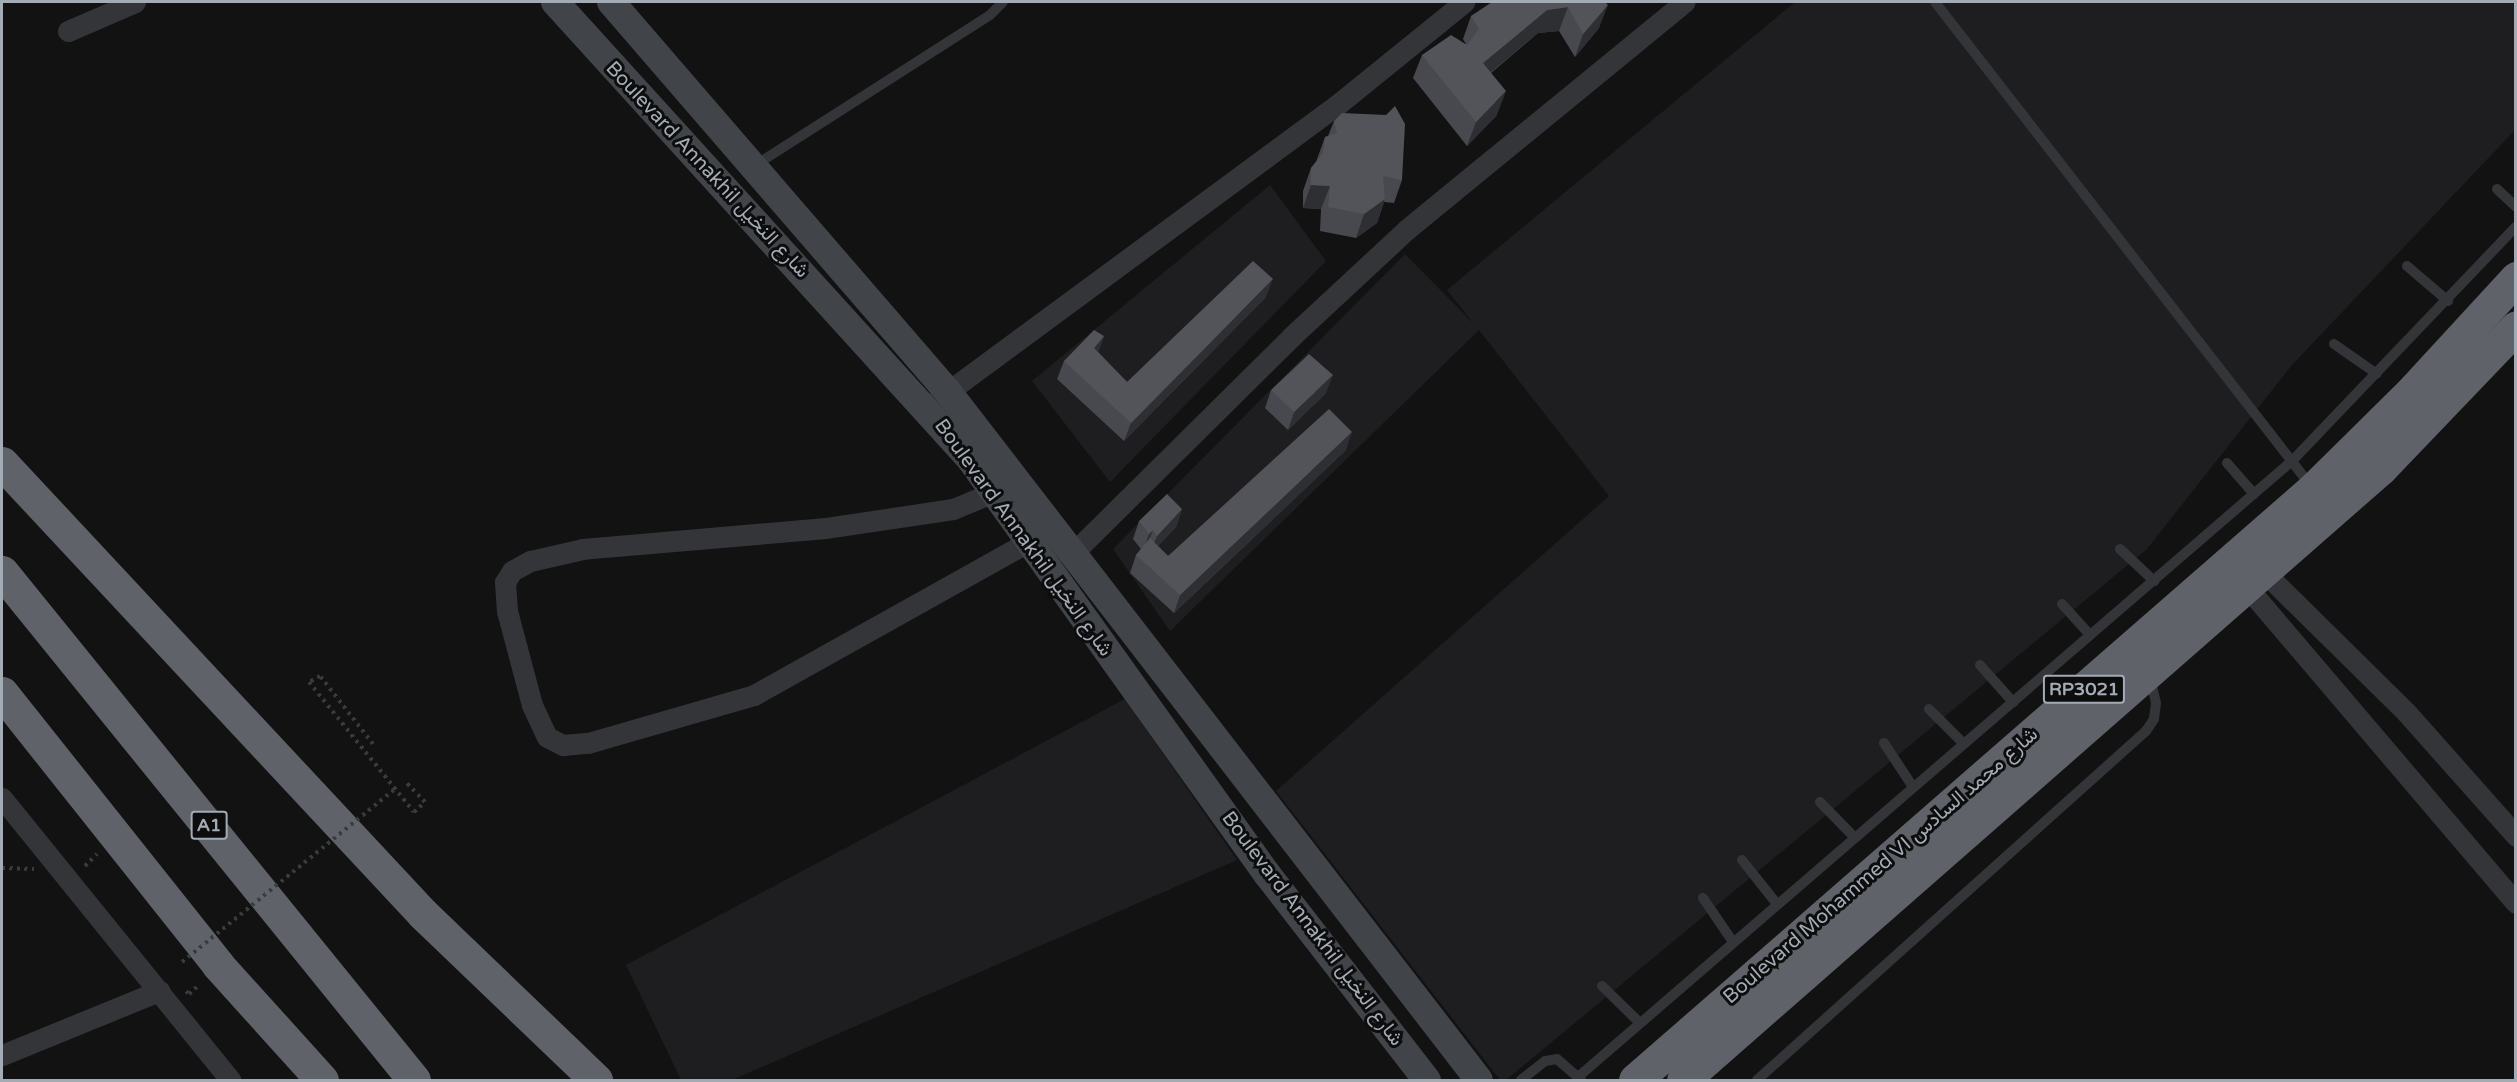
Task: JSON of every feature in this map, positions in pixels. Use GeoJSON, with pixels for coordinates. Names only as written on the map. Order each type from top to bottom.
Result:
{"type":"FeatureCollection","features":[{"type":"Feature","properties":{"kind":"highway","name":"Boulevard Mohammed VI شارع محمد السادس"},"geometry":{"type":"LineString","coordinates":[[1635,1080],[2313,489],[2414,389],[2516,278]]}},
{"type":"Feature","properties":{"kind":"highway","name":"Boulevard Mohammed VI شارع محمد السادس"},"geometry":{"type":"LineString","coordinates":[[1683,1080],[2412,440],[2516,327]]}},
{"type":"Feature","properties":{"kind":"highway"},"geometry":{"type":"LineString","coordinates":[[2,463],[423,914],[596,1080]]}},
{"type":"Feature","properties":{"kind":"highway","name":"A1"},"geometry":{"type":"LineString","coordinates":[[2,572],[414,1080]]}},
{"type":"Feature","properties":{"kind":"highway"},"geometry":{"type":"LineString","coordinates":[[2,693],[200,971],[301,1080]]}},
{"type":"Feature","properties":{"kind":"highway"},"geometry":{"type":"LineString","coordinates":[[200,971],[322,1080]]}},
{"type":"Feature","properties":{"kind":"street"},"geometry":{"type":"LineString","coordinates":[[68,31],[135,2]]}},
{"type":"Feature","properties":{"kind":"street","name":"Boulevard Annakhil شارع النخيل"},"geometry":{"type":"LineString","coordinates":[[555,2],[937,400],[1073,553],[1479,1080]]}},
{"type":"Feature","properties":{"kind":"street","name":"Boulevard Annakhil شارع النخيل"},"geometry":{"type":"LineString","coordinates":[[612,2],[754,167],[937,400],[994,492],[1267,874],[1427,1080]]}},
{"type":"Feature","properties":{"kind":"street"},"geometry":{"type":"LineString","coordinates":[[937,400],[1336,105],[1464,2]]}},
{"type":"Feature","properties":{"kind":"street"},"geometry":{"type":"LineString","coordinates":[[1073,553],[1291,337],[1406,230],[1685,2]]}},
{"type":"Feature","properties":{"kind":"street"},"geometry":{"type":"LineString","coordinates":[[994,492],[953,509],[826,528],[583,549],[530,561],[512,571],[505,582],[507,611],[532,705],[547,736],[563,745],[588,742],[754,694],[1029,541]]}},
{"type":"Feature","properties":{"kind":"street"},"geometry":{"type":"LineString","coordinates":[[2255,579],[2406,712],[2516,836]]}},
{"type":"Feature","properties":{"kind":"street"},"geometry":{"type":"LineString","coordinates":[[2255,579],[2516,903]]}},
{"type":"Feature","properties":{"kind":"street"},"geometry":{"type":"LineString","coordinates":[[2,798],[230,1080]]}},
{"type":"Feature","properties":{"kind":"street"},"geometry":{"type":"LineString","coordinates":[[2,1055],[159,990]]}},
{"type":"Feature","properties":{"kind":"lane"},"geometry":{"type":"LineString","coordinates":[[754,167],[990,15],[1003,2]]}},
{"type":"Feature","properties":{"kind":"lane"},"geometry":{"type":"LineString","coordinates":[[1935,2],[2313,489]]}},
{"type":"Feature","properties":{"kind":"lane"},"geometry":{"type":"LineString","coordinates":[[2496,189],[2516,207]]}},
{"type":"Feature","properties":{"kind":"lane"},"geometry":{"type":"LineString","coordinates":[[1521,1080],[1545,1061],[1557,1059],[1579,1079],[1733,942],[2292,461],[2448,301],[2516,227]]}},
{"type":"Feature","properties":{"kind":"lane"},"geometry":{"type":"LineString","coordinates":[[2408,266],[2448,301]]}},
{"type":"Feature","properties":{"kind":"lane"},"geometry":{"type":"LineString","coordinates":[[2334,344],[2377,374]]}},
{"type":"Feature","properties":{"kind":"lane"},"geometry":{"type":"LineString","coordinates":[[2227,463],[2254,495]]}},
{"type":"Feature","properties":{"kind":"lane"},"geometry":{"type":"LineString","coordinates":[[2120,549],[2154,580]]}},
{"type":"Feature","properties":{"kind":"lane"},"geometry":{"type":"LineString","coordinates":[[2062,604],[2090,635]]}},
{"type":"Feature","properties":{"kind":"lane"},"geometry":{"type":"LineString","coordinates":[[1980,665],[2013,702]]}},
{"type":"Feature","properties":{"kind":"lane"},"geometry":{"type":"LineString","coordinates":[[1757,1080],[2146,731],[2154,719],[2156,704],[2148,672]]}},
{"type":"Feature","properties":{"kind":"lane"},"geometry":{"type":"LineString","coordinates":[[1929,709],[1964,744]]}},
{"type":"Feature","properties":{"kind":"lane"},"geometry":{"type":"LineString","coordinates":[[1884,743],[1913,787]]}},
{"type":"Feature","properties":{"kind":"lane"},"geometry":{"type":"LineString","coordinates":[[1820,802],[1854,838]]}},
{"type":"Feature","properties":{"kind":"lane"},"geometry":{"type":"LineString","coordinates":[[1742,860],[1777,904]]}},
{"type":"Feature","properties":{"kind":"lane"},"geometry":{"type":"LineString","coordinates":[[1703,898],[1733,942]]}},
{"type":"Feature","properties":{"kind":"lane"},"geometry":{"type":"LineString","coordinates":[[1602,986],[1640,1023]]}},
{"type":"Feature","properties":{"kind":"path"},"geometry":{"type":"LineString","coordinates":[[372,744],[320,675],[309,682],[414,812],[425,802],[404,780]]}},
{"type":"Feature","properties":{"kind":"path"},"geometry":{"type":"LineString","coordinates":[[182,962],[394,790]]}},
{"type":"Feature","properties":{"kind":"path"},"geometry":{"type":"LineString","coordinates":[[91,873],[84,864],[97,854],[104,863]]}},
{"type":"Feature","properties":{"kind":"path"},"geometry":{"type":"LineString","coordinates":[[175,953],[182,962],[200,971],[200,985],[189,994],[183,987]]}},
{"type":"Feature","properties":{"kind":"shaded area"},"geometry":{"type":"Polygon","coordinates":[[[1795,2],[2515,2],[2515,130],[2292,365],[2147,549],[1506,1080],[1500,1080],[1276,791],[1609,496],[1479,330],[1170,631],[1113,549],[1405,254],[1474,324],[1447,290],[1795,2]]]}},
{"type":"Feature","properties":{"kind":"shaded area"},"geometry":{"type":"Polygon","coordinates":[[[1270,185],[1326,261],[1110,482],[1032,381],[1270,185]]]}},
{"type":"Feature","properties":{"kind":"shaded area"},"geometry":{"type":"Polygon","coordinates":[[[1125,699],[1237,860],[732,1080],[681,1080],[626,965],[1125,699]]]}},
{"type":"Feature","properties":{"kind":"building"},"geometry":{"type":"Polygon","coordinates":[[[1492,2],[1605,2],[1608,5],[1583,34],[1568,7],[1547,10],[1483,63],[1506,91],[1476,122],[1422,55],[1451,35],[1467,45],[1479,29],[1471,16],[1492,2]]]}},
{"type":"Feature","properties":{"kind":"building"},"geometry":{"type":"Polygon","coordinates":[[[1395,106],[1405,124],[1402,180],[1383,176],[1385,199],[1364,214],[1328,207],[1330,186],[1311,185],[1311,168],[1323,153],[1325,137],[1337,133],[1334,121],[1342,113],[1386,115],[1395,106]]]}},
{"type":"Feature","properties":{"kind":"building"},"geometry":{"type":"Polygon","coordinates":[[[1253,261],[1273,279],[1131,423],[1064,361],[1094,330],[1104,336],[1094,348],[1127,382],[1253,261]]]}},
{"type":"Feature","properties":{"kind":"building"},"geometry":{"type":"Polygon","coordinates":[[[1309,354],[1333,375],[1294,412],[1271,390],[1309,354]]]}},
{"type":"Feature","properties":{"kind":"building"},"geometry":{"type":"Polygon","coordinates":[[[1329,409],[1352,432],[1180,595],[1136,555],[1150,538],[1168,556],[1329,409]]]}},
{"type":"Feature","properties":{"kind":"building"},"geometry":{"type":"Polygon","coordinates":[[[1167,494],[1182,509],[1157,536],[1153,530],[1149,534],[1139,521],[1167,494]]]}}]}
